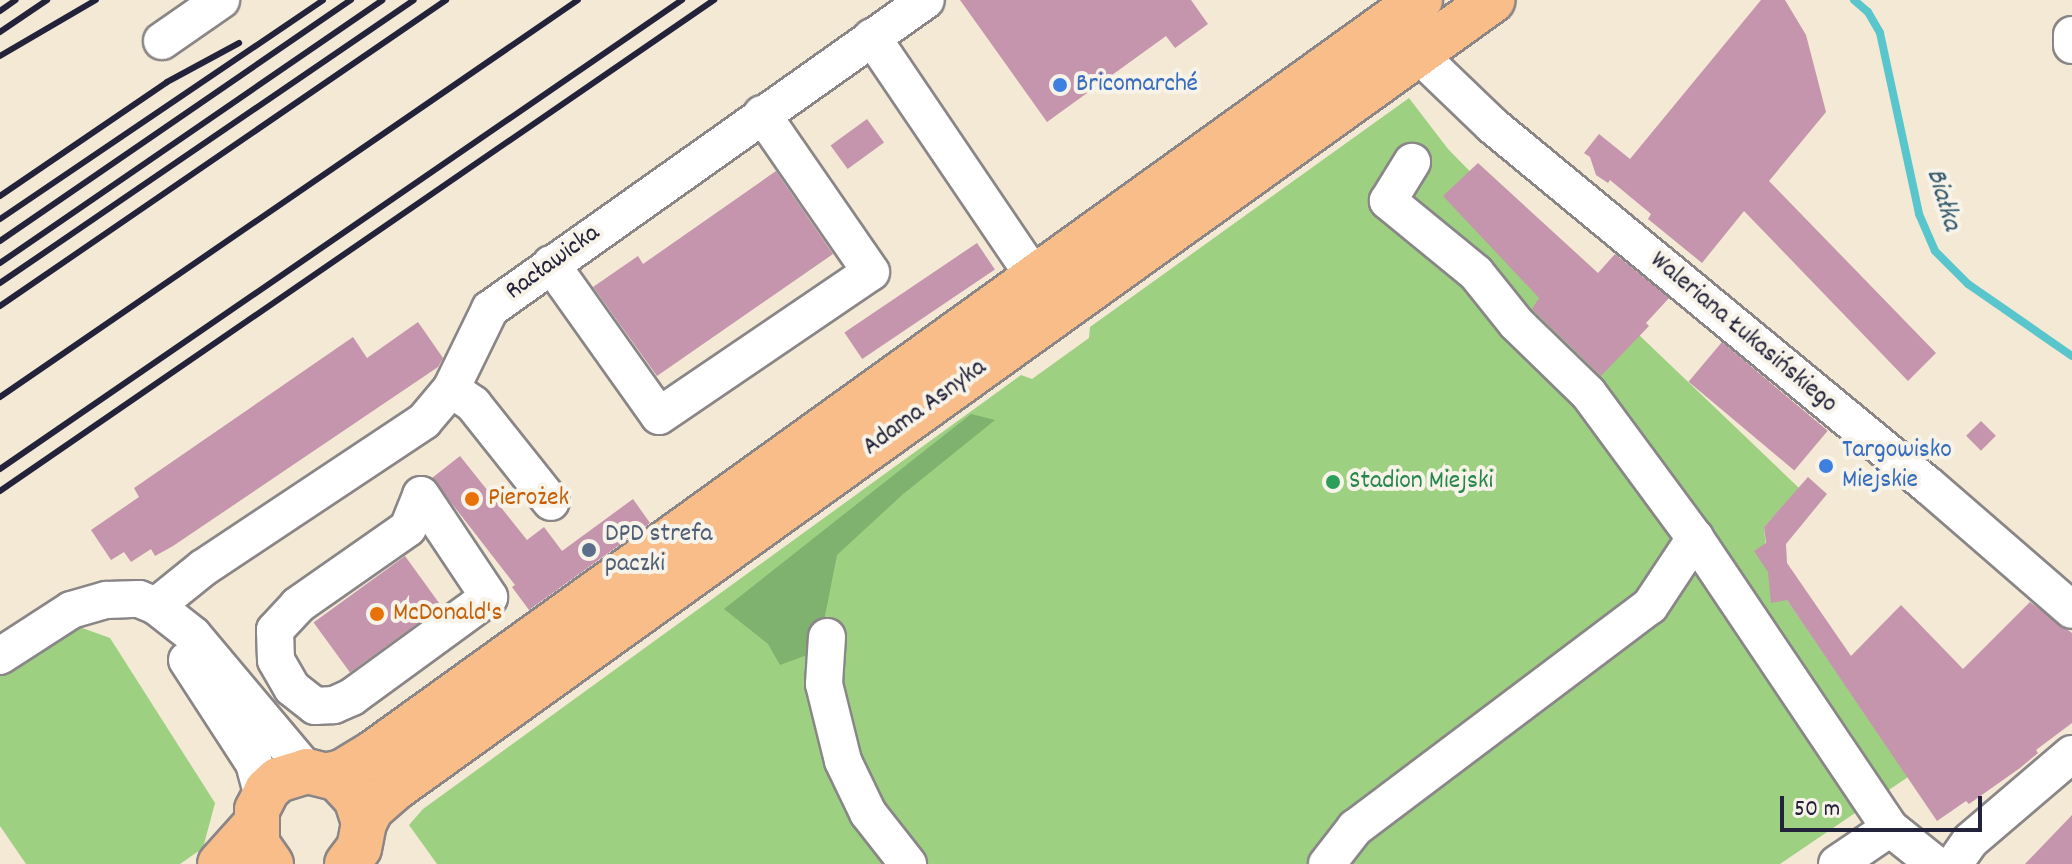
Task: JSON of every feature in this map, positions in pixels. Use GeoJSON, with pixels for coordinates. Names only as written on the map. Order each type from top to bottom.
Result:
{"type":"FeatureCollection","features":[{"type":"Feature","properties":{"kind":"main road","name":"Adama Asnyka"},"geometry":{"type":"LineString","coordinates":[[362,848],[371,809],[395,788],[1046,294],[1420,0]]}},
{"type":"Feature","properties":{"kind":"main road","name":"Adama Asnyka"},"geometry":{"type":"LineString","coordinates":[[220,864],[263,828],[278,780],[342,772],[372,754],[1046,294],[1417,53],[1493,0]]}},
{"type":"Feature","properties":{"kind":"main road"},"geometry":{"type":"LineString","coordinates":[[318,773],[351,790],[362,848]]}},
{"type":"Feature","properties":{"kind":"street"},"geometry":{"type":"LineString","coordinates":[[162,41],[221,0]]}},
{"type":"Feature","properties":{"kind":"street","name":"Racławicka"},"geometry":{"type":"LineString","coordinates":[[156,606],[203,568],[424,421],[451,389],[490,309],[926,0]]}},
{"type":"Feature","properties":{"kind":"street"},"geometry":{"type":"LineString","coordinates":[[2072,35],[2072,45]]}},
{"type":"Feature","properties":{"kind":"street"},"geometry":{"type":"LineString","coordinates":[[872,37],[1046,294]]}},
{"type":"Feature","properties":{"kind":"street","name":"Waleriana Łukasińskiego"},"geometry":{"type":"LineString","coordinates":[[1417,53],[1493,126],[1929,486],[2072,610]]}},
{"type":"Feature","properties":{"kind":"street"},"geometry":{"type":"LineString","coordinates":[[551,264],[659,416],[871,272],[762,114]]}},
{"type":"Feature","properties":{"kind":"street"},"geometry":{"type":"LineString","coordinates":[[1412,162],[1388,201],[1476,273],[1516,323],[1588,393],[1695,538],[1890,828],[1935,864]]}},
{"type":"Feature","properties":{"kind":"street"},"geometry":{"type":"LineString","coordinates":[[451,389],[473,404],[551,502]]}},
{"type":"Feature","properties":{"kind":"street"},"geometry":{"type":"LineString","coordinates":[[421,495],[489,597],[352,697],[334,705],[315,706],[292,688],[276,660],[275,630],[298,605],[408,528],[421,495]]}},
{"type":"Feature","properties":{"kind":"street"},"geometry":{"type":"LineString","coordinates":[[1327,864],[1355,828],[1650,606],[1695,538]]}},
{"type":"Feature","properties":{"kind":"street"},"geometry":{"type":"LineString","coordinates":[[0,656],[46,624],[80,607],[126,597],[156,606],[193,635],[318,773]]}},
{"type":"Feature","properties":{"kind":"street"},"geometry":{"type":"LineString","coordinates":[[156,606],[254,763],[263,828]]}},
{"type":"Feature","properties":{"kind":"street"},"geometry":{"type":"LineString","coordinates":[[827,637],[824,684],[843,761],[868,813],[908,864]]}},
{"type":"Feature","properties":{"kind":"street"},"geometry":{"type":"LineString","coordinates":[[1954,864],[1970,841],[2072,754]]}},
{"type":"Feature","properties":{"kind":"street"},"geometry":{"type":"LineString","coordinates":[[1837,864],[1890,828]]}},
{"type":"Feature","properties":{"kind":"green space","name":"Stadion Miejski"},"geometry":{"type":"Polygon","coordinates":[[[1409,98],[1448,149],[1501,203],[1799,488],[1764,527],[1768,572],[1908,777],[1780,864],[437,864],[409,825],[423,809],[1021,375],[1032,379],[1089,338],[1090,327],[1409,98]]]}},
{"type":"Feature","properties":{"kind":"green space"},"geometry":{"type":"Polygon","coordinates":[[[971,414],[995,420],[902,495],[837,555],[818,651],[780,665],[768,644],[724,609],[971,414]]]}},
{"type":"Feature","properties":{"kind":"green space"},"geometry":{"type":"Polygon","coordinates":[[[74,625],[110,638],[215,803],[203,848],[180,864],[26,864],[0,826],[0,672],[74,625]]]}},
{"type":"Feature","properties":{"kind":"building","name":"Bricomarché"},"geometry":{"type":"Polygon","coordinates":[[[960,0],[1191,0],[1208,24],[1175,48],[1166,36],[1047,122],[960,0]]]}},
{"type":"Feature","properties":{"kind":"building"},"geometry":{"type":"Polygon","coordinates":[[[1761,0],[1785,0],[1806,35],[1826,112],[1769,181],[1936,353],[1908,381],[1744,211],[1702,263],[1648,219],[1651,214],[1610,180],[1608,183],[1596,175],[1590,157],[1584,153],[1599,134],[1630,159],[1761,0]]]}},
{"type":"Feature","properties":{"kind":"building"},"geometry":{"type":"Polygon","coordinates":[[[867,119],[884,142],[848,169],[831,145],[867,119]]]}},
{"type":"Feature","properties":{"kind":"building"},"geometry":{"type":"Polygon","coordinates":[[[1478,163],[1598,273],[1615,254],[1669,298],[1646,323],[1649,326],[1601,376],[1532,309],[1539,298],[1443,196],[1478,163]]]}},
{"type":"Feature","properties":{"kind":"building"},"geometry":{"type":"Polygon","coordinates":[[[776,171],[833,254],[657,376],[593,287],[638,256],[643,264],[776,171]]]}},
{"type":"Feature","properties":{"kind":"building"},"geometry":{"type":"Polygon","coordinates":[[[977,243],[995,270],[862,359],[844,332],[977,243]]]}},
{"type":"Feature","properties":{"kind":"building"},"geometry":{"type":"Polygon","coordinates":[[[418,322],[443,358],[438,367],[173,546],[155,556],[151,549],[131,562],[124,552],[111,560],[91,530],[139,497],[134,488],[353,337],[367,358],[418,322]]]}},
{"type":"Feature","properties":{"kind":"building"},"geometry":{"type":"Polygon","coordinates":[[[1722,342],[1828,431],[1794,471],[1689,382],[1722,342]]]}},
{"type":"Feature","properties":{"kind":"building"},"geometry":{"type":"Polygon","coordinates":[[[1981,421],[1996,436],[1981,451],[1966,436],[1981,421]]]}},
{"type":"Feature","properties":{"kind":"building"},"geometry":{"type":"Polygon","coordinates":[[[460,456],[527,540],[544,527],[562,551],[633,499],[650,523],[529,610],[512,587],[515,585],[432,478],[460,456]]]}},
{"type":"Feature","properties":{"kind":"building"},"geometry":{"type":"Polygon","coordinates":[[[1808,477],[1827,494],[1786,544],[1787,563],[1851,656],[1901,605],[1963,669],[2030,602],[2072,633],[2072,723],[2036,750],[2038,753],[2020,768],[1969,804],[1966,801],[1937,821],[1787,600],[1771,603],[1768,572],[1754,551],[1766,543],[1764,527],[1808,477]]]}},
{"type":"Feature","properties":{"kind":"building","name":"McDonald's"},"geometry":{"type":"Polygon","coordinates":[[[405,556],[441,606],[350,673],[314,622],[405,556]]]}},
{"type":"Feature","properties":{"kind":"building"},"geometry":{"type":"Polygon","coordinates":[[[2072,815],[2072,864],[2025,864],[2072,815]]]}},
{"type":"Feature","properties":{"kind":"waterway","name":"Białka"},"geometry":{"type":"LineString","coordinates":[[1854,0],[1868,12],[1880,33],[1919,214],[1935,251],[1968,284],[2072,356]]}},
{"type":"Feature","properties":{"kind":"railway"},"geometry":{"type":"LineString","coordinates":[[0,11],[16,0]]}},
{"type":"Feature","properties":{"kind":"railway"},"geometry":{"type":"LineString","coordinates":[[0,32],[47,0]]}},
{"type":"Feature","properties":{"kind":"railway"},"geometry":{"type":"LineString","coordinates":[[0,56],[96,0]]}},
{"type":"Feature","properties":{"kind":"railway"},"geometry":{"type":"LineString","coordinates":[[0,219],[323,0]]}},
{"type":"Feature","properties":{"kind":"railway"},"geometry":{"type":"LineString","coordinates":[[0,241],[351,0]]}},
{"type":"Feature","properties":{"kind":"railway"},"geometry":{"type":"LineString","coordinates":[[0,263],[382,0]]}},
{"type":"Feature","properties":{"kind":"railway"},"geometry":{"type":"LineString","coordinates":[[0,283],[414,0]]}},
{"type":"Feature","properties":{"kind":"railway"},"geometry":{"type":"LineString","coordinates":[[0,306],[446,0]]}},
{"type":"Feature","properties":{"kind":"railway"},"geometry":{"type":"LineString","coordinates":[[0,397],[578,0]]}},
{"type":"Feature","properties":{"kind":"railway"},"geometry":{"type":"LineString","coordinates":[[0,469],[682,0]]}},
{"type":"Feature","properties":{"kind":"railway"},"geometry":{"type":"LineString","coordinates":[[0,491],[714,0]]}},
{"type":"Feature","properties":{"kind":"railway"},"geometry":{"type":"LineString","coordinates":[[0,196],[167,82],[239,43]]}},
{"type":"Feature","properties":{"kind":"place","name":"Bricomarché"},"geometry":{"type":"Point","coordinates":[1060,85]}},
{"type":"Feature","properties":{"kind":"place","name":"Targowisko Miejskie"},"geometry":{"type":"Point","coordinates":[1826,466]}},
{"type":"Feature","properties":{"kind":"place","name":"Stadion Miejski"},"geometry":{"type":"Point","coordinates":[1333,482]}},
{"type":"Feature","properties":{"kind":"place","name":"Pierożek"},"geometry":{"type":"Point","coordinates":[472,499]}},
{"type":"Feature","properties":{"kind":"place","name":"DPD strefa paczki"},"geometry":{"type":"Point","coordinates":[589,550]}},
{"type":"Feature","properties":{"kind":"place","name":"McDonald's"},"geometry":{"type":"Point","coordinates":[377,614]}}]}
